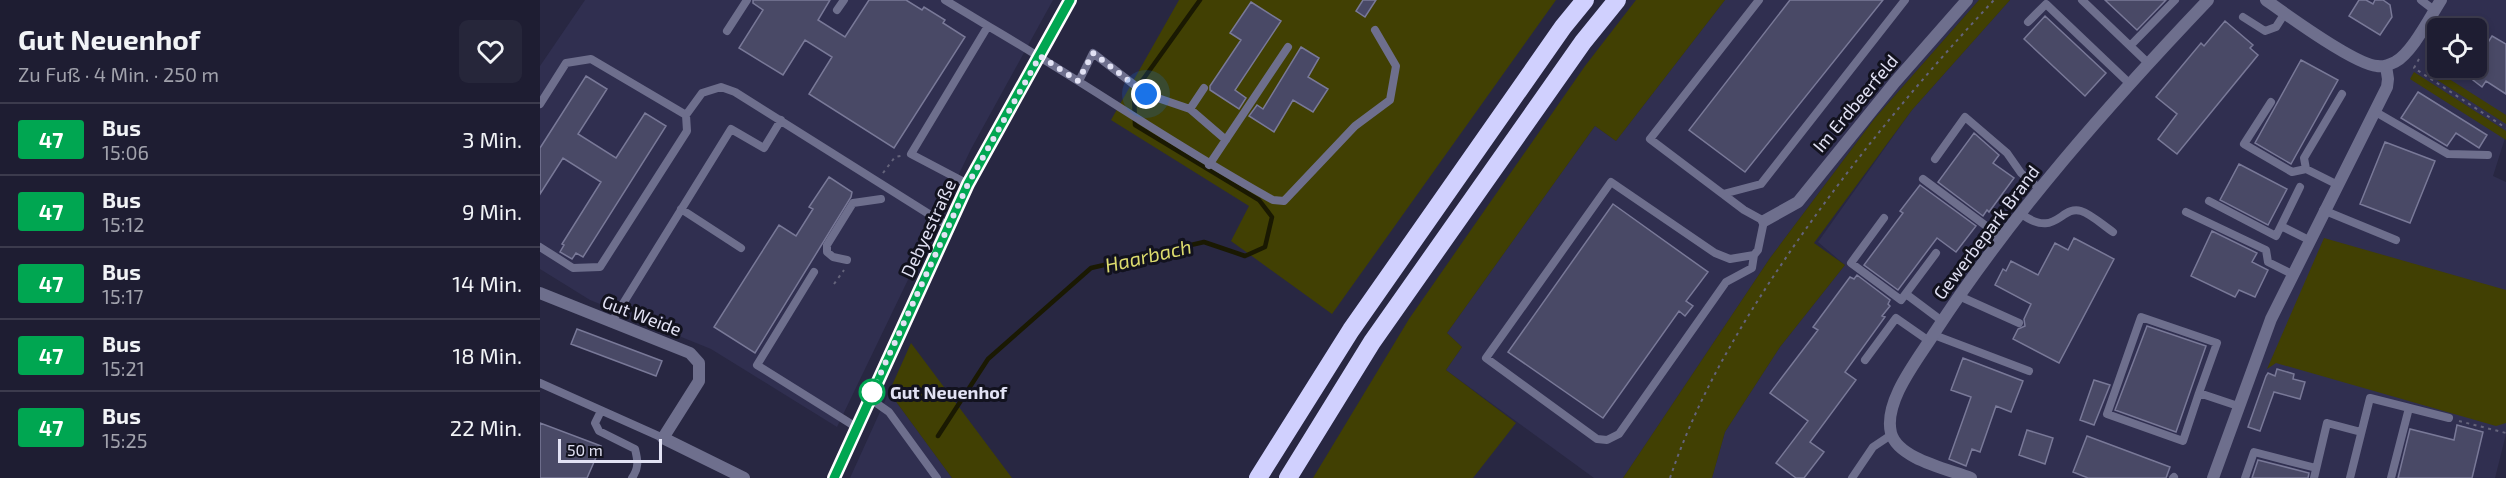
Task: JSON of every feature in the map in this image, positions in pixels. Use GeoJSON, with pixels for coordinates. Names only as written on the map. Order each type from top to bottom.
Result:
{"type":"FeatureCollection","features":[{"type":"Feature","properties":{"kind":"highway"},"geometry":{"type":"LineString","coordinates":[[1258,478],[1351,330],[1563,27],[1585,0]]}},
{"type":"Feature","properties":{"kind":"highway"},"geometry":{"type":"LineString","coordinates":[[1288,478],[1372,342],[1583,42],[1617,0]]}},
{"type":"Feature","properties":{"kind":"main road","name":"Debyestraße"},"geometry":{"type":"LineString","coordinates":[[834,478],[968,184],[1070,0]]}},
{"type":"Feature","properties":{"kind":"street","name":"Im Erdbeerfeld"},"geometry":{"type":"LineString","coordinates":[[1764,221],[1798,202],[1895,82],[1967,0]]}},
{"type":"Feature","properties":{"kind":"street"},"geometry":{"type":"LineString","coordinates":[[2266,0],[2358,59],[2376,66],[2386,66],[2396,62],[2408,51],[2438,5]]}},
{"type":"Feature","properties":{"kind":"street","name":"Gewerbepark Brand"},"geometry":{"type":"LineString","coordinates":[[1891,435],[1890,413],[1900,388],[1942,321],[2001,237],[2039,188],[2204,1]]}},
{"type":"Feature","properties":{"kind":"street"},"geometry":{"type":"LineString","coordinates":[[2213,478],[2271,319],[2323,210],[2386,87],[2388,80],[2386,66]]}},
{"type":"Feature","properties":{"kind":"street","name":"Gut Weide"},"geometry":{"type":"LineString","coordinates":[[540,293],[690,353],[699,363],[699,381],[663,438]]}},
{"type":"Feature","properties":{"kind":"street"},"geometry":{"type":"LineString","coordinates":[[1891,435],[1896,445],[1907,454],[1971,478]]}},
{"type":"Feature","properties":{"kind":"street"},"geometry":{"type":"LineString","coordinates":[[663,438],[744,478]]}},
{"type":"Feature","properties":{"kind":"lane"},"geometry":{"type":"LineString","coordinates":[[727,31],[747,0]]}},
{"type":"Feature","properties":{"kind":"lane"},"geometry":{"type":"LineString","coordinates":[[837,10],[844,0]]}},
{"type":"Feature","properties":{"kind":"lane"},"geometry":{"type":"LineString","coordinates":[[945,0],[1040,56],[1209,165],[1273,200],[1284,201],[1355,126],[1390,100],[1396,66],[1375,30]]}},
{"type":"Feature","properties":{"kind":"lane"},"geometry":{"type":"LineString","coordinates":[[1755,255],[1730,259],[1715,253],[1611,182],[1486,358],[1597,439],[1607,440],[1619,434],[1726,282],[1752,268],[1764,221],[1744,210],[1650,139],[1759,0]]}},
{"type":"Feature","properties":{"kind":"lane"},"geometry":{"type":"LineString","coordinates":[[1723,194],[1761,184],[1905,0]]}},
{"type":"Feature","properties":{"kind":"lane"},"geometry":{"type":"LineString","coordinates":[[2082,0],[2149,64]]}},
{"type":"Feature","properties":{"kind":"lane"},"geometry":{"type":"LineString","coordinates":[[2130,46],[2175,0]]}},
{"type":"Feature","properties":{"kind":"lane"},"geometry":{"type":"LineString","coordinates":[[2421,0],[2438,5]]}},
{"type":"Feature","properties":{"kind":"lane"},"geometry":{"type":"LineString","coordinates":[[2028,22],[2046,4],[2130,84]]}},
{"type":"Feature","properties":{"kind":"lane"},"geometry":{"type":"LineString","coordinates":[[2243,17],[2265,31],[2276,27],[2285,13]]}},
{"type":"Feature","properties":{"kind":"lane"},"geometry":{"type":"LineString","coordinates":[[968,184],[911,154],[988,26]]}},
{"type":"Feature","properties":{"kind":"lane"},"geometry":{"type":"LineString","coordinates":[[1209,165],[1288,47]]}},
{"type":"Feature","properties":{"kind":"lane"},"geometry":{"type":"LineString","coordinates":[[1078,81],[1093,53],[1146,94],[1190,109],[1226,140]]}},
{"type":"Feature","properties":{"kind":"lane"},"geometry":{"type":"LineString","coordinates":[[540,104],[566,63],[591,59],[686,115]]}},
{"type":"Feature","properties":{"kind":"lane"},"geometry":{"type":"LineString","coordinates":[[540,247],[573,268],[600,267],[687,131],[686,115],[702,93],[721,87],[735,92],[781,120],[948,226]]}},
{"type":"Feature","properties":{"kind":"lane"},"geometry":{"type":"LineString","coordinates":[[1190,109],[1203,88]]}},
{"type":"Feature","properties":{"kind":"lane"},"geometry":{"type":"LineString","coordinates":[[2306,169],[2304,158],[2342,94]]}},
{"type":"Feature","properties":{"kind":"lane"},"geometry":{"type":"LineString","coordinates":[[2271,102],[2244,144],[2292,172],[2306,169],[2336,184]]}},
{"type":"Feature","properties":{"kind":"lane"},"geometry":{"type":"LineString","coordinates":[[2373,111],[2448,154],[2488,155]]}},
{"type":"Feature","properties":{"kind":"lane"},"geometry":{"type":"LineString","coordinates":[[1935,159],[1965,117],[2007,153],[2021,173],[2039,188]]}},
{"type":"Feature","properties":{"kind":"lane"},"geometry":{"type":"LineString","coordinates":[[611,323],[731,129],[764,148],[781,120]]}},
{"type":"Feature","properties":{"kind":"lane"},"geometry":{"type":"LineString","coordinates":[[1923,179],[2001,237]]}},
{"type":"Feature","properties":{"kind":"lane"},"geometry":{"type":"LineString","coordinates":[[2209,201],[2276,236],[2300,187]]}},
{"type":"Feature","properties":{"kind":"lane"},"geometry":{"type":"LineString","coordinates":[[848,261],[833,257],[827,252],[827,245],[853,203],[881,199]]}},
{"type":"Feature","properties":{"kind":"lane"},"geometry":{"type":"LineString","coordinates":[[681,209],[741,248]]}},
{"type":"Feature","properties":{"kind":"lane"},"geometry":{"type":"LineString","coordinates":[[2323,210],[2396,240]]}},
{"type":"Feature","properties":{"kind":"lane"},"geometry":{"type":"LineString","coordinates":[[2020,213],[2034,224],[2046,224],[2073,211],[2081,211],[2113,232]]}},
{"type":"Feature","properties":{"kind":"lane"},"geometry":{"type":"LineString","coordinates":[[2186,212],[2266,250],[2268,262],[2292,274]]}},
{"type":"Feature","properties":{"kind":"lane"},"geometry":{"type":"LineString","coordinates":[[1884,218],[1851,262],[1901,300],[1936,253]]}},
{"type":"Feature","properties":{"kind":"lane"},"geometry":{"type":"LineString","coordinates":[[2281,226],[2309,240]]}},
{"type":"Feature","properties":{"kind":"lane"},"geometry":{"type":"LineString","coordinates":[[814,272],[758,365],[856,427]]}},
{"type":"Feature","properties":{"kind":"lane"},"geometry":{"type":"LineString","coordinates":[[1906,294],[1942,321]]}},
{"type":"Feature","properties":{"kind":"lane"},"geometry":{"type":"LineString","coordinates":[[1959,296],[2019,323]]}},
{"type":"Feature","properties":{"kind":"lane"},"geometry":{"type":"LineString","coordinates":[[2141,317],[2217,343],[2199,393],[2183,441],[2107,414],[2141,317]]}},
{"type":"Feature","properties":{"kind":"lane"},"geometry":{"type":"LineString","coordinates":[[1865,360],[1896,318],[1931,338],[2029,371]]}},
{"type":"Feature","properties":{"kind":"lane"},"geometry":{"type":"LineString","coordinates":[[540,383],[663,438]]}},
{"type":"Feature","properties":{"kind":"lane"},"geometry":{"type":"LineString","coordinates":[[2199,393],[2238,406]]}},
{"type":"Feature","properties":{"kind":"lane"},"geometry":{"type":"LineString","coordinates":[[869,398],[889,411],[937,478]]}},
{"type":"Feature","properties":{"kind":"lane"},"geometry":{"type":"LineString","coordinates":[[2350,478],[2370,398],[2449,418]]}},
{"type":"Feature","properties":{"kind":"lane"},"geometry":{"type":"LineString","coordinates":[[2391,478],[2409,408]]}},
{"type":"Feature","properties":{"kind":"lane"},"geometry":{"type":"LineString","coordinates":[[601,411],[596,419],[595,427],[634,449],[638,460],[637,471],[632,478]]}},
{"type":"Feature","properties":{"kind":"lane"},"geometry":{"type":"LineString","coordinates":[[2314,478],[2327,423],[2361,432]]}},
{"type":"Feature","properties":{"kind":"lane"},"geometry":{"type":"LineString","coordinates":[[1852,478],[1874,447],[1891,435]]}},
{"type":"Feature","properties":{"kind":"lane"},"geometry":{"type":"LineString","coordinates":[[2245,478],[2254,453],[2316,468]]}},
{"type":"Feature","properties":{"kind":"path"},"geometry":{"type":"LineString","coordinates":[[1670,478],[1692,419],[1763,291],[1857,158],[1952,45],[1994,0]]}},
{"type":"Feature","properties":{"kind":"path"},"geometry":{"type":"LineString","coordinates":[[2408,51],[2420,59],[2414,68],[2506,128]]}},
{"type":"Feature","properties":{"kind":"path"},"geometry":{"type":"LineString","coordinates":[[878,180],[895,157],[911,154]]}},
{"type":"Feature","properties":{"kind":"path"},"geometry":{"type":"LineString","coordinates":[[834,284],[848,261]]}},
{"type":"Feature","properties":{"kind":"path"},"geometry":{"type":"LineString","coordinates":[[2449,418],[2506,433]]}},
{"type":"Feature","properties":{"kind":"shaded area"},"geometry":{"type":"Polygon","coordinates":[[[585,0],[1053,0],[971,149],[837,427],[711,349],[590,300],[540,269],[540,66],[585,0]]]}},
{"type":"Feature","properties":{"kind":"shaded area"},"geometry":{"type":"Polygon","coordinates":[[[1179,0],[1556,0],[1332,314],[1231,241],[1249,206],[1111,120],[1179,0]]]}},
{"type":"Feature","properties":{"kind":"shaded area"},"geometry":{"type":"Polygon","coordinates":[[[1636,0],[1725,0],[1616,141],[1595,126],[1447,333],[1462,347],[1446,370],[1516,423],[1473,478],[1313,478],[1409,319],[1585,66],[1636,0]]]}},
{"type":"Feature","properties":{"kind":"shaded area"},"geometry":{"type":"Polygon","coordinates":[[[1725,0],[1979,0],[1875,118],[1770,258],[1623,478],[1594,478],[1446,370],[1462,347],[1447,333],[1595,126],[1616,141],[1725,0]]]}},
{"type":"Feature","properties":{"kind":"shaded area"},"geometry":{"type":"Polygon","coordinates":[[[1979,0],[2010,0],[1912,110],[1814,243],[1845,265],[1780,347],[1725,432],[1712,478],[1623,478],[1770,258],[1875,118],[1979,0]]]}},
{"type":"Feature","properties":{"kind":"shaded area"},"geometry":{"type":"Polygon","coordinates":[[[2010,0],[2506,0],[2506,135],[2493,176],[2506,182],[2506,434],[2495,478],[1712,478],[1725,432],[1780,347],[1845,265],[1818,242],[1912,110],[2010,0]]]}},
{"type":"Feature","properties":{"kind":"shaded area"},"geometry":{"type":"Polygon","coordinates":[[[2414,72],[2506,131],[2506,140],[2410,79],[2414,72]]]}},
{"type":"Feature","properties":{"kind":"shaded area"},"geometry":{"type":"Polygon","coordinates":[[[2434,78],[2448,78],[2506,115],[2506,124],[2434,78]]]}},
{"type":"Feature","properties":{"kind":"shaded area"},"geometry":{"type":"Polygon","coordinates":[[[2324,238],[2506,290],[2506,423],[2496,426],[2276,363],[2267,369],[2324,238]]]}},
{"type":"Feature","properties":{"kind":"shaded area"},"geometry":{"type":"Polygon","coordinates":[[[911,343],[1012,478],[952,478],[889,392],[911,343]]]}},
{"type":"Feature","properties":{"kind":"shaded area"},"geometry":{"type":"Polygon","coordinates":[[[889,392],[952,478],[850,478],[889,392]]]}},
{"type":"Feature","properties":{"kind":"building"},"geometry":{"type":"Polygon","coordinates":[[[753,0],[830,0],[818,20],[845,37],[869,0],[906,0],[922,10],[924,7],[945,20],[943,23],[965,37],[894,148],[809,94],[832,57],[805,40],[783,75],[739,48],[763,10],[753,3],[753,0]]]}},
{"type":"Feature","properties":{"kind":"building"},"geometry":{"type":"Polygon","coordinates":[[[1363,0],[1376,0],[1365,17],[1356,11],[1363,0]]]}},
{"type":"Feature","properties":{"kind":"building"},"geometry":{"type":"Polygon","coordinates":[[[1790,0],[1883,0],[1745,172],[1689,130],[1790,0]]]}},
{"type":"Feature","properties":{"kind":"building"},"geometry":{"type":"Polygon","coordinates":[[[2105,0],[2166,0],[2137,30],[2105,0]]]}},
{"type":"Feature","properties":{"kind":"building"},"geometry":{"type":"Polygon","coordinates":[[[2359,0],[2366,0],[2373,4],[2375,0],[2383,0],[2390,5],[2392,17],[2380,35],[2349,16],[2359,0]]]}},
{"type":"Feature","properties":{"kind":"building"},"geometry":{"type":"Polygon","coordinates":[[[1251,2],[1281,21],[1235,90],[1246,98],[1239,109],[1210,90],[1210,86],[1241,40],[1230,33],[1251,2]]]}},
{"type":"Feature","properties":{"kind":"building"},"geometry":{"type":"Polygon","coordinates":[[[2045,16],[2106,73],[2085,96],[2024,39],[2045,16]]]}},
{"type":"Feature","properties":{"kind":"building"},"geometry":{"type":"Polygon","coordinates":[[[2225,21],[2253,45],[2250,48],[2258,55],[2177,154],[2158,139],[2177,114],[2156,97],[2201,43],[2204,46],[2225,21]]]}},
{"type":"Feature","properties":{"kind":"building"},"geometry":{"type":"Polygon","coordinates":[[[2492,36],[2506,44],[2506,94],[2486,81],[2482,87],[2473,80],[2474,78],[2487,78],[2487,44],[2492,36]]]}},
{"type":"Feature","properties":{"kind":"building"},"geometry":{"type":"Polygon","coordinates":[[[1301,47],[1319,58],[1308,77],[1328,89],[1313,112],[1293,100],[1274,132],[1249,116],[1257,105],[1263,109],[1301,47]]]}},
{"type":"Feature","properties":{"kind":"building"},"geometry":{"type":"Polygon","coordinates":[[[2301,60],[2338,80],[2291,164],[2255,143],[2301,60]]]}},
{"type":"Feature","properties":{"kind":"building"},"geometry":{"type":"Polygon","coordinates":[[[586,76],[607,89],[578,134],[616,158],[645,113],[666,126],[583,257],[576,253],[572,259],[560,252],[564,245],[562,244],[601,182],[563,158],[540,194],[540,148],[586,76]]]}},
{"type":"Feature","properties":{"kind":"building"},"geometry":{"type":"Polygon","coordinates":[[[2418,92],[2487,135],[2479,148],[2456,133],[2447,146],[2401,118],[2418,92]]]}},
{"type":"Feature","properties":{"kind":"building"},"geometry":{"type":"Polygon","coordinates":[[[1974,133],[1999,155],[1993,163],[2014,178],[1989,212],[1987,210],[1983,216],[1938,182],[1974,133]]]}},
{"type":"Feature","properties":{"kind":"building"},"geometry":{"type":"Polygon","coordinates":[[[2385,142],[2435,161],[2410,223],[2360,204],[2385,142]]]}},
{"type":"Feature","properties":{"kind":"building"},"geometry":{"type":"Polygon","coordinates":[[[2239,164],[2287,189],[2268,225],[2220,200],[2239,164]]]}},
{"type":"Feature","properties":{"kind":"building"},"geometry":{"type":"Polygon","coordinates":[[[829,177],[852,192],[851,197],[755,353],[714,327],[779,225],[796,236],[813,209],[809,207],[829,177]]]}},
{"type":"Feature","properties":{"kind":"building"},"geometry":{"type":"Polygon","coordinates":[[[1920,185],[1976,226],[1956,252],[1937,238],[1898,290],[1864,265],[1903,213],[1900,211],[1920,185]]]}},
{"type":"Feature","properties":{"kind":"building"},"geometry":{"type":"Polygon","coordinates":[[[1613,204],[1708,272],[1686,301],[1693,306],[1685,316],[1679,311],[1603,418],[1508,352],[1613,204]]]}},
{"type":"Feature","properties":{"kind":"building"},"geometry":{"type":"Polygon","coordinates":[[[2212,231],[2257,253],[2252,262],[2268,270],[2255,297],[2239,290],[2235,297],[2191,276],[2212,231]]]}},
{"type":"Feature","properties":{"kind":"building"},"geometry":{"type":"Polygon","coordinates":[[[2074,238],[2114,259],[2059,363],[2013,339],[2018,329],[2025,326],[2024,319],[2031,304],[1995,285],[2003,269],[2006,271],[2011,261],[2038,275],[2055,243],[2068,250],[2074,238]]]}},
{"type":"Feature","properties":{"kind":"building"},"geometry":{"type":"Polygon","coordinates":[[[1857,275],[1890,300],[1888,304],[1890,306],[1882,316],[1885,317],[1845,372],[1856,380],[1810,442],[1824,452],[1804,478],[1796,478],[1776,463],[1808,421],[1770,393],[1818,330],[1813,327],[1850,277],[1854,279],[1857,275]]]}},
{"type":"Feature","properties":{"kind":"building"},"geometry":{"type":"Polygon","coordinates":[[[2147,326],[2206,346],[2176,432],[2115,410],[2147,326]]]}},
{"type":"Feature","properties":{"kind":"building"},"geometry":{"type":"Polygon","coordinates":[[[577,329],[662,361],[656,376],[571,344],[577,329]]]}},
{"type":"Feature","properties":{"kind":"building"},"geometry":{"type":"Polygon","coordinates":[[[1963,358],[2023,381],[2011,412],[1996,406],[1980,452],[1972,449],[1966,466],[1949,459],[1971,397],[1951,390],[1963,358]]]}},
{"type":"Feature","properties":{"kind":"building"},"geometry":{"type":"Polygon","coordinates":[[[2277,369],[2294,374],[2293,379],[2305,382],[2300,399],[2274,392],[2260,431],[2248,427],[2266,376],[2268,373],[2275,376],[2277,369]]]}},
{"type":"Feature","properties":{"kind":"building"},"geometry":{"type":"Polygon","coordinates":[[[2094,380],[2110,385],[2094,425],[2080,420],[2094,380]]]}},
{"type":"Feature","properties":{"kind":"building"},"geometry":{"type":"Polygon","coordinates":[[[540,423],[601,446],[587,478],[540,478],[540,423]]]}},
{"type":"Feature","properties":{"kind":"building"},"geometry":{"type":"Polygon","coordinates":[[[2457,425],[2483,432],[2472,478],[2398,478],[2410,429],[2454,440],[2457,425]]]}},
{"type":"Feature","properties":{"kind":"building"},"geometry":{"type":"Polygon","coordinates":[[[2027,430],[2053,438],[2045,464],[2019,455],[2027,430]]]}},
{"type":"Feature","properties":{"kind":"building"},"geometry":{"type":"Polygon","coordinates":[[[2087,436],[2170,467],[2166,478],[2088,478],[2073,472],[2087,436]]]}},
{"type":"Feature","properties":{"kind":"building"},"geometry":{"type":"Polygon","coordinates":[[[2258,460],[2309,473],[2308,478],[2252,478],[2258,460]]]}},
{"type":"Feature","properties":{"kind":"waterway","name":"Haarbach"},"geometry":{"type":"LineString","coordinates":[[938,436],[988,359],[1091,268],[1204,242],[1245,256],[1265,247],[1272,217],[1259,200],[1135,125],[1134,92],[1200,0]]}},
{"type":"Feature","properties":{"kind":"bus line","name":"47"},"geometry":{"type":"LineString","coordinates":[[834,478],[968,184],[1070,0]]}},
{"type":"Feature","properties":{"kind":"place","name":"Gut Neuenhof"},"geometry":{"type":"Point","coordinates":[872,392]}},
{"type":"Feature","properties":{"kind":"route"},"geometry":{"type":"LineString","coordinates":[[872,392],[968,184],[1040,56],[1078,81],[1093,53],[1146,94]]}}]}
